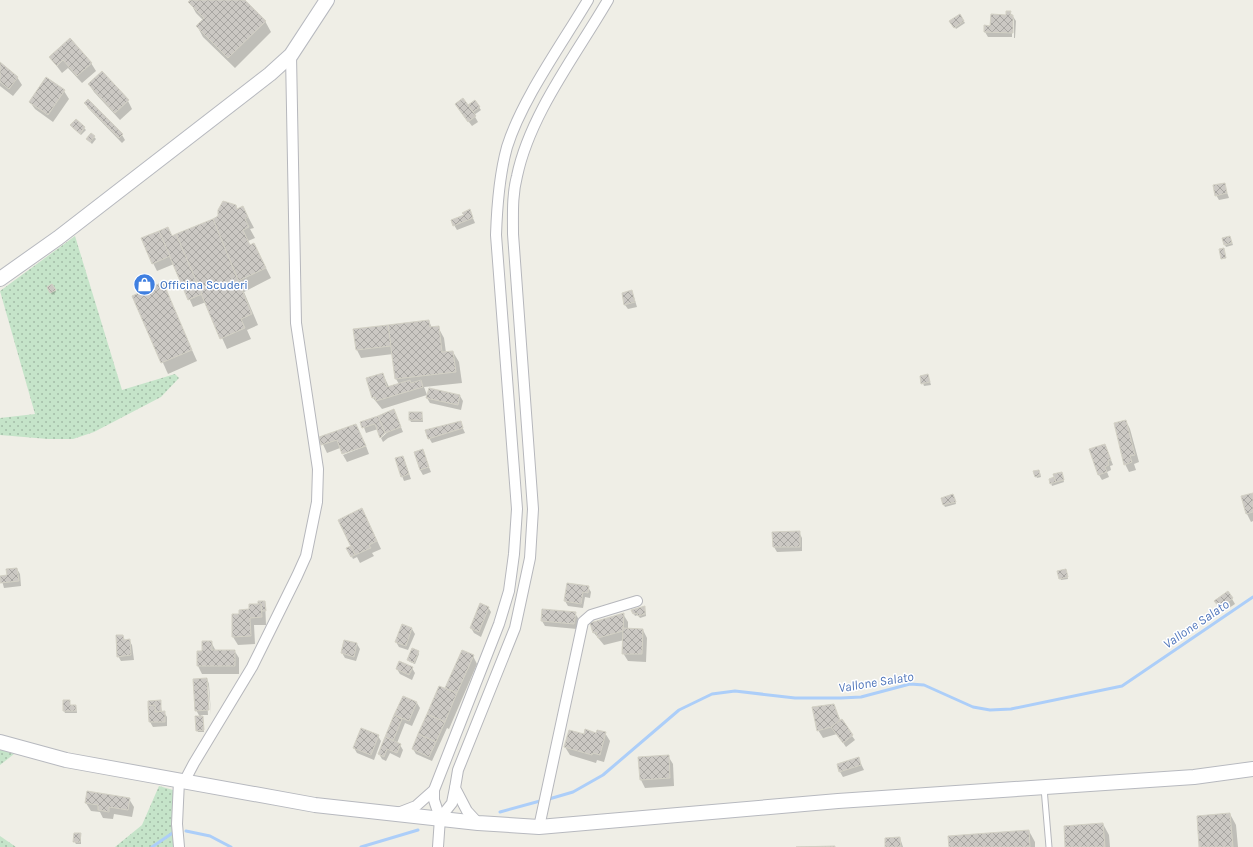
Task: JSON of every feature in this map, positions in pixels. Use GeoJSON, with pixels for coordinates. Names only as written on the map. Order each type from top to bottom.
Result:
{"type":"FeatureCollection","features":[{"type":"Feature","properties":{"kind":"main road"},"geometry":{"type":"LineString","coordinates":[[0,279],[65,233],[270,74],[291,55],[328,0]]}},
{"type":"Feature","properties":{"kind":"main road"},"geometry":{"type":"LineString","coordinates":[[0,742],[66,760],[315,805],[478,823],[539,827],[838,801],[1194,777],[1253,769]]}},
{"type":"Feature","properties":{"kind":"street"},"geometry":{"type":"LineString","coordinates":[[438,847],[440,818],[434,800],[434,790],[499,624],[509,591],[514,554],[517,509],[516,482],[496,235],[497,201],[501,172],[516,124],[588,0]]}},
{"type":"Feature","properties":{"kind":"street"},"geometry":{"type":"LineString","coordinates":[[440,818],[452,803],[458,770],[515,628],[530,558],[533,509],[513,234],[512,202],[517,176],[532,130],[552,93],[608,0]]}},
{"type":"Feature","properties":{"kind":"street"},"geometry":{"type":"LineString","coordinates":[[179,847],[177,824],[181,782],[252,667],[297,576],[306,556],[317,502],[318,470],[298,346],[296,317],[291,55]]}},
{"type":"Feature","properties":{"kind":"street"},"geometry":{"type":"LineString","coordinates":[[539,827],[583,622],[591,615],[637,601]]}},
{"type":"Feature","properties":{"kind":"street"},"geometry":{"type":"LineString","coordinates":[[455,788],[467,811],[478,823]]}},
{"type":"Feature","properties":{"kind":"street"},"geometry":{"type":"LineString","coordinates":[[394,814],[416,806],[434,790]]}},
{"type":"Feature","properties":{"kind":"lane"},"geometry":{"type":"LineString","coordinates":[[1044,787],[1049,847]]}},
{"type":"Feature","properties":{"kind":"green space"},"geometry":{"type":"Polygon","coordinates":[[[75,236],[122,390],[175,374],[179,378],[161,397],[94,432],[73,439],[48,439],[0,435],[0,418],[35,414],[0,291],[75,236]]]}},
{"type":"Feature","properties":{"kind":"green space"},"geometry":{"type":"Polygon","coordinates":[[[0,749],[14,754],[0,765],[0,749]]]}},
{"type":"Feature","properties":{"kind":"green space"},"geometry":{"type":"Polygon","coordinates":[[[159,786],[173,790],[174,847],[115,847],[142,825],[159,786]]]}},
{"type":"Feature","properties":{"kind":"green space"},"geometry":{"type":"Polygon","coordinates":[[[0,836],[16,847],[0,847],[0,836]]]}},
{"type":"Feature","properties":{"kind":"building"},"geometry":{"type":"Polygon","coordinates":[[[190,0],[245,0],[266,21],[228,58],[196,26],[204,18],[188,2],[190,0]]]}},
{"type":"Feature","properties":{"kind":"building"},"geometry":{"type":"Polygon","coordinates":[[[1006,11],[1011,11],[1010,15],[1013,15],[1013,33],[984,32],[984,25],[990,26],[991,14],[1006,15],[1006,11]]]}},
{"type":"Feature","properties":{"kind":"building"},"geometry":{"type":"Polygon","coordinates":[[[960,14],[964,21],[954,28],[949,21],[960,14]]]}},
{"type":"Feature","properties":{"kind":"building"},"geometry":{"type":"Polygon","coordinates":[[[70,38],[92,63],[77,76],[63,60],[57,66],[49,57],[70,38]]]}},
{"type":"Feature","properties":{"kind":"building"},"geometry":{"type":"Polygon","coordinates":[[[0,62],[18,77],[9,89],[0,82],[0,62]]]}},
{"type":"Feature","properties":{"kind":"building"},"geometry":{"type":"Polygon","coordinates":[[[102,71],[129,100],[115,113],[88,84],[102,71]]]}},
{"type":"Feature","properties":{"kind":"building"},"geometry":{"type":"Polygon","coordinates":[[[46,77],[65,90],[48,115],[29,102],[46,77]]]}},
{"type":"Feature","properties":{"kind":"building"},"geometry":{"type":"Polygon","coordinates":[[[463,98],[476,116],[468,122],[455,104],[463,98]]]}},
{"type":"Feature","properties":{"kind":"building"},"geometry":{"type":"Polygon","coordinates":[[[88,99],[123,134],[119,138],[84,103],[88,99]]]}},
{"type":"Feature","properties":{"kind":"building"},"geometry":{"type":"Polygon","coordinates":[[[475,100],[480,107],[473,112],[468,105],[475,100]]]}},
{"type":"Feature","properties":{"kind":"building"},"geometry":{"type":"Polygon","coordinates":[[[76,119],[85,127],[80,134],[70,125],[76,119]]]}},
{"type":"Feature","properties":{"kind":"building"},"geometry":{"type":"Polygon","coordinates":[[[91,133],[95,136],[90,142],[86,139],[91,133]]]}},
{"type":"Feature","properties":{"kind":"building"},"geometry":{"type":"Polygon","coordinates":[[[1225,183],[1227,193],[1215,196],[1213,185],[1225,183]]]}},
{"type":"Feature","properties":{"kind":"building"},"geometry":{"type":"Polygon","coordinates":[[[223,201],[236,205],[237,209],[243,206],[248,217],[245,219],[249,227],[243,230],[250,245],[254,243],[266,268],[238,281],[213,219],[218,216],[218,210],[223,201]]]}},
{"type":"Feature","properties":{"kind":"building"},"geometry":{"type":"Polygon","coordinates":[[[470,209],[473,218],[453,226],[451,220],[464,215],[462,213],[470,209]]]}},
{"type":"Feature","properties":{"kind":"building"},"geometry":{"type":"Polygon","coordinates":[[[213,219],[252,314],[241,319],[245,328],[220,339],[176,234],[213,219]]]}},
{"type":"Feature","properties":{"kind":"building"},"geometry":{"type":"Polygon","coordinates":[[[168,227],[172,236],[176,234],[202,294],[188,300],[159,231],[168,227]]]}},
{"type":"Feature","properties":{"kind":"building"},"geometry":{"type":"Polygon","coordinates":[[[159,231],[170,256],[152,264],[141,238],[159,231]]]}},
{"type":"Feature","properties":{"kind":"building"},"geometry":{"type":"Polygon","coordinates":[[[1230,236],[1232,243],[1224,245],[1222,238],[1230,236]]]}},
{"type":"Feature","properties":{"kind":"building"},"geometry":{"type":"Polygon","coordinates":[[[1224,248],[1226,258],[1221,259],[1219,249],[1224,248]]]}},
{"type":"Feature","properties":{"kind":"building"},"geometry":{"type":"Polygon","coordinates":[[[163,282],[192,350],[161,363],[132,296],[163,282]]]}},
{"type":"Feature","properties":{"kind":"building"},"geometry":{"type":"Polygon","coordinates":[[[52,284],[56,290],[50,293],[47,287],[52,284]]]}},
{"type":"Feature","properties":{"kind":"building"},"geometry":{"type":"Polygon","coordinates":[[[632,290],[635,302],[624,305],[622,293],[632,290]]]}},
{"type":"Feature","properties":{"kind":"building"},"geometry":{"type":"Polygon","coordinates":[[[429,320],[430,327],[439,326],[442,352],[453,351],[456,372],[395,379],[388,325],[429,320]]]}},
{"type":"Feature","properties":{"kind":"building"},"geometry":{"type":"Polygon","coordinates":[[[388,325],[391,346],[356,350],[353,329],[388,325]]]}},
{"type":"Feature","properties":{"kind":"building"},"geometry":{"type":"Polygon","coordinates":[[[383,373],[387,387],[410,380],[411,383],[421,380],[423,387],[376,401],[375,397],[372,398],[366,378],[383,373]]]}},
{"type":"Feature","properties":{"kind":"building"},"geometry":{"type":"Polygon","coordinates":[[[928,374],[930,382],[921,384],[920,376],[928,374]]]}},
{"type":"Feature","properties":{"kind":"building"},"geometry":{"type":"Polygon","coordinates":[[[429,388],[460,395],[458,405],[426,398],[429,388]]]}},
{"type":"Feature","properties":{"kind":"building"},"geometry":{"type":"Polygon","coordinates":[[[394,409],[401,427],[385,433],[378,416],[394,409]]]}},
{"type":"Feature","properties":{"kind":"building"},"geometry":{"type":"Polygon","coordinates":[[[409,412],[422,412],[422,420],[409,420],[409,412]]]}},
{"type":"Feature","properties":{"kind":"building"},"geometry":{"type":"Polygon","coordinates":[[[378,416],[385,433],[380,438],[375,424],[362,428],[360,422],[378,416]]]}},
{"type":"Feature","properties":{"kind":"building"},"geometry":{"type":"Polygon","coordinates":[[[1126,420],[1135,455],[1130,456],[1132,462],[1124,465],[1114,423],[1126,420]]]}},
{"type":"Feature","properties":{"kind":"building"},"geometry":{"type":"Polygon","coordinates":[[[461,421],[463,428],[428,439],[425,430],[461,421]]]}},
{"type":"Feature","properties":{"kind":"building"},"geometry":{"type":"Polygon","coordinates":[[[356,424],[366,446],[342,454],[337,440],[321,445],[319,437],[356,424]]]}},
{"type":"Feature","properties":{"kind":"building"},"geometry":{"type":"Polygon","coordinates":[[[1105,444],[1111,460],[1108,460],[1109,465],[1105,467],[1107,472],[1098,475],[1089,449],[1105,444]]]}},
{"type":"Feature","properties":{"kind":"building"},"geometry":{"type":"Polygon","coordinates":[[[423,449],[429,467],[420,470],[414,452],[423,449]]]}},
{"type":"Feature","properties":{"kind":"building"},"geometry":{"type":"Polygon","coordinates":[[[403,456],[409,474],[401,477],[395,458],[403,456]]]}},
{"type":"Feature","properties":{"kind":"building"},"geometry":{"type":"Polygon","coordinates":[[[1039,470],[1040,475],[1035,477],[1033,471],[1039,470]]]}},
{"type":"Feature","properties":{"kind":"building"},"geometry":{"type":"Polygon","coordinates":[[[1062,472],[1064,480],[1056,482],[1053,474],[1062,472]]]}},
{"type":"Feature","properties":{"kind":"building"},"geometry":{"type":"Polygon","coordinates":[[[1054,477],[1056,482],[1050,484],[1049,479],[1054,477]]]}},
{"type":"Feature","properties":{"kind":"building"},"geometry":{"type":"Polygon","coordinates":[[[1253,493],[1253,512],[1246,514],[1241,496],[1253,493]]]}},
{"type":"Feature","properties":{"kind":"building"},"geometry":{"type":"Polygon","coordinates":[[[953,494],[956,502],[943,505],[941,498],[953,494]]]}},
{"type":"Feature","properties":{"kind":"building"},"geometry":{"type":"Polygon","coordinates":[[[362,508],[377,541],[369,545],[371,548],[355,555],[338,520],[362,508]]]}},
{"type":"Feature","properties":{"kind":"building"},"geometry":{"type":"Polygon","coordinates":[[[800,531],[800,547],[773,547],[772,532],[800,531]]]}},
{"type":"Feature","properties":{"kind":"building"},"geometry":{"type":"Polygon","coordinates":[[[351,546],[355,555],[351,557],[346,548],[351,546]]]}},
{"type":"Feature","properties":{"kind":"building"},"geometry":{"type":"Polygon","coordinates":[[[17,568],[19,581],[0,583],[0,576],[7,575],[6,569],[17,568]]]}},
{"type":"Feature","properties":{"kind":"building"},"geometry":{"type":"Polygon","coordinates":[[[1066,569],[1068,577],[1059,579],[1057,571],[1066,569]]]}},
{"type":"Feature","properties":{"kind":"building"},"geometry":{"type":"Polygon","coordinates":[[[567,583],[589,586],[588,593],[583,592],[581,604],[564,601],[567,583]]]}},
{"type":"Feature","properties":{"kind":"building"},"geometry":{"type":"Polygon","coordinates":[[[1228,591],[1233,598],[1220,608],[1214,601],[1228,591]]]}},
{"type":"Feature","properties":{"kind":"building"},"geometry":{"type":"Polygon","coordinates":[[[258,601],[265,601],[266,611],[262,611],[261,604],[258,604],[258,601]]]}},
{"type":"Feature","properties":{"kind":"building"},"geometry":{"type":"Polygon","coordinates":[[[480,603],[489,607],[479,632],[470,628],[480,603]]]}},
{"type":"Feature","properties":{"kind":"building"},"geometry":{"type":"Polygon","coordinates":[[[249,604],[261,604],[262,617],[250,618],[251,636],[232,637],[232,614],[239,614],[239,610],[249,609],[249,604]]]}},
{"type":"Feature","properties":{"kind":"building"},"geometry":{"type":"Polygon","coordinates":[[[645,606],[645,614],[638,616],[637,613],[633,614],[631,610],[645,606]]]}},
{"type":"Feature","properties":{"kind":"building"},"geometry":{"type":"Polygon","coordinates":[[[542,609],[576,612],[574,624],[541,621],[542,609]]]}},
{"type":"Feature","properties":{"kind":"building"},"geometry":{"type":"Polygon","coordinates":[[[624,613],[623,631],[598,638],[596,632],[593,633],[590,623],[624,613]]]}},
{"type":"Feature","properties":{"kind":"building"},"geometry":{"type":"Polygon","coordinates":[[[402,624],[412,628],[406,646],[395,642],[402,624]]]}},
{"type":"Feature","properties":{"kind":"building"},"geometry":{"type":"Polygon","coordinates":[[[623,628],[643,629],[642,654],[622,654],[623,628]]]}},
{"type":"Feature","properties":{"kind":"building"},"geometry":{"type":"Polygon","coordinates":[[[116,635],[123,635],[124,640],[130,639],[131,655],[117,657],[116,635]]]}},
{"type":"Feature","properties":{"kind":"building"},"geometry":{"type":"Polygon","coordinates":[[[344,640],[357,643],[354,657],[341,653],[344,640]]]}},
{"type":"Feature","properties":{"kind":"building"},"geometry":{"type":"Polygon","coordinates":[[[202,641],[212,641],[212,650],[235,650],[235,666],[197,666],[197,651],[202,651],[202,641]]]}},
{"type":"Feature","properties":{"kind":"building"},"geometry":{"type":"Polygon","coordinates":[[[412,648],[419,651],[414,663],[407,660],[412,648]]]}},
{"type":"Feature","properties":{"kind":"building"},"geometry":{"type":"Polygon","coordinates":[[[462,650],[474,655],[457,693],[445,688],[462,650]]]}},
{"type":"Feature","properties":{"kind":"building"},"geometry":{"type":"Polygon","coordinates":[[[399,661],[413,667],[409,675],[396,669],[399,661]]]}},
{"type":"Feature","properties":{"kind":"building"},"geometry":{"type":"Polygon","coordinates":[[[207,678],[209,710],[195,711],[193,679],[207,678]]]}},
{"type":"Feature","properties":{"kind":"building"},"geometry":{"type":"Polygon","coordinates":[[[439,686],[457,693],[445,722],[427,714],[439,686]]]}},
{"type":"Feature","properties":{"kind":"building"},"geometry":{"type":"Polygon","coordinates":[[[403,696],[417,702],[409,721],[394,715],[403,696]]]}},
{"type":"Feature","properties":{"kind":"building"},"geometry":{"type":"Polygon","coordinates":[[[63,700],[70,700],[70,705],[76,705],[76,711],[63,711],[63,700]]]}},
{"type":"Feature","properties":{"kind":"building"},"geometry":{"type":"Polygon","coordinates":[[[161,700],[161,712],[155,712],[155,705],[148,706],[148,701],[161,700]]]}},
{"type":"Feature","properties":{"kind":"building"},"geometry":{"type":"Polygon","coordinates":[[[834,704],[840,721],[831,727],[817,731],[812,707],[834,704]]]}},
{"type":"Feature","properties":{"kind":"building"},"geometry":{"type":"Polygon","coordinates":[[[155,705],[155,712],[165,711],[165,722],[149,722],[148,706],[155,705]]]}},
{"type":"Feature","properties":{"kind":"building"},"geometry":{"type":"Polygon","coordinates":[[[427,714],[445,722],[436,742],[418,734],[427,714]]]}},
{"type":"Feature","properties":{"kind":"building"},"geometry":{"type":"Polygon","coordinates":[[[394,715],[402,719],[393,741],[385,737],[394,715]]]}},
{"type":"Feature","properties":{"kind":"building"},"geometry":{"type":"Polygon","coordinates":[[[195,716],[203,716],[204,730],[196,731],[195,716]]]}},
{"type":"Feature","properties":{"kind":"building"},"geometry":{"type":"Polygon","coordinates":[[[842,719],[853,735],[843,743],[831,727],[842,719]]]}},
{"type":"Feature","properties":{"kind":"building"},"geometry":{"type":"Polygon","coordinates":[[[361,728],[379,735],[371,755],[353,748],[361,728]]]}},
{"type":"Feature","properties":{"kind":"building"},"geometry":{"type":"Polygon","coordinates":[[[585,729],[596,733],[597,730],[606,732],[600,755],[593,753],[592,755],[564,747],[569,730],[584,734],[585,729]]]}},
{"type":"Feature","properties":{"kind":"building"},"geometry":{"type":"Polygon","coordinates":[[[418,734],[436,742],[429,757],[412,749],[418,734]]]}},
{"type":"Feature","properties":{"kind":"building"},"geometry":{"type":"Polygon","coordinates":[[[385,737],[401,744],[397,753],[387,749],[384,757],[378,754],[385,737]]]}},
{"type":"Feature","properties":{"kind":"building"},"geometry":{"type":"Polygon","coordinates":[[[669,755],[670,778],[640,780],[638,757],[669,755]]]}},
{"type":"Feature","properties":{"kind":"building"},"geometry":{"type":"Polygon","coordinates":[[[859,757],[861,765],[839,772],[837,764],[859,757]]]}},
{"type":"Feature","properties":{"kind":"building"},"geometry":{"type":"Polygon","coordinates":[[[87,791],[130,798],[128,810],[109,807],[109,812],[98,810],[98,805],[85,803],[87,791]]]}},
{"type":"Feature","properties":{"kind":"building"},"geometry":{"type":"Polygon","coordinates":[[[1230,813],[1233,847],[1199,847],[1197,816],[1230,813]]]}},
{"type":"Feature","properties":{"kind":"building"},"geometry":{"type":"Polygon","coordinates":[[[1103,823],[1105,847],[1065,847],[1064,826],[1103,823]]]}},
{"type":"Feature","properties":{"kind":"building"},"geometry":{"type":"Polygon","coordinates":[[[1029,830],[1030,847],[949,847],[948,836],[1029,830]]]}},
{"type":"Feature","properties":{"kind":"building"},"geometry":{"type":"Polygon","coordinates":[[[74,833],[81,833],[80,842],[73,842],[74,833]]]}},
{"type":"Feature","properties":{"kind":"building"},"geometry":{"type":"Polygon","coordinates":[[[900,837],[901,847],[885,847],[885,838],[900,837]]]}},
{"type":"Feature","properties":{"kind":"building"},"geometry":{"type":"Polygon","coordinates":[[[835,846],[835,847],[796,847],[835,846]]]}},
{"type":"Feature","properties":{"kind":"waterway","name":"Vallone Salato"},"geometry":{"type":"LineString","coordinates":[[549,799],[573,792],[603,775],[679,710],[712,694],[735,691],[795,698],[861,697],[910,684],[924,685],[973,707],[990,710],[1011,709],[1122,686],[1253,597]]}},
{"type":"Feature","properties":{"kind":"waterway","name":"Vallone Salato"},"geometry":{"type":"LineString","coordinates":[[500,812],[540,801]]}},
{"type":"Feature","properties":{"kind":"waterway","name":"Vallone Salato"},"geometry":{"type":"LineString","coordinates":[[361,847],[418,830]]}},
{"type":"Feature","properties":{"kind":"waterway","name":"Vallone Salato"},"geometry":{"type":"LineString","coordinates":[[186,831],[210,836],[231,847]]}},
{"type":"Feature","properties":{"kind":"waterway","name":"Vallone Salato"},"geometry":{"type":"LineString","coordinates":[[152,847],[174,832]]}},
{"type":"Feature","properties":{"kind":"place","name":"Officina Scuderi"},"geometry":{"type":"Point","coordinates":[145,285]}}]}
